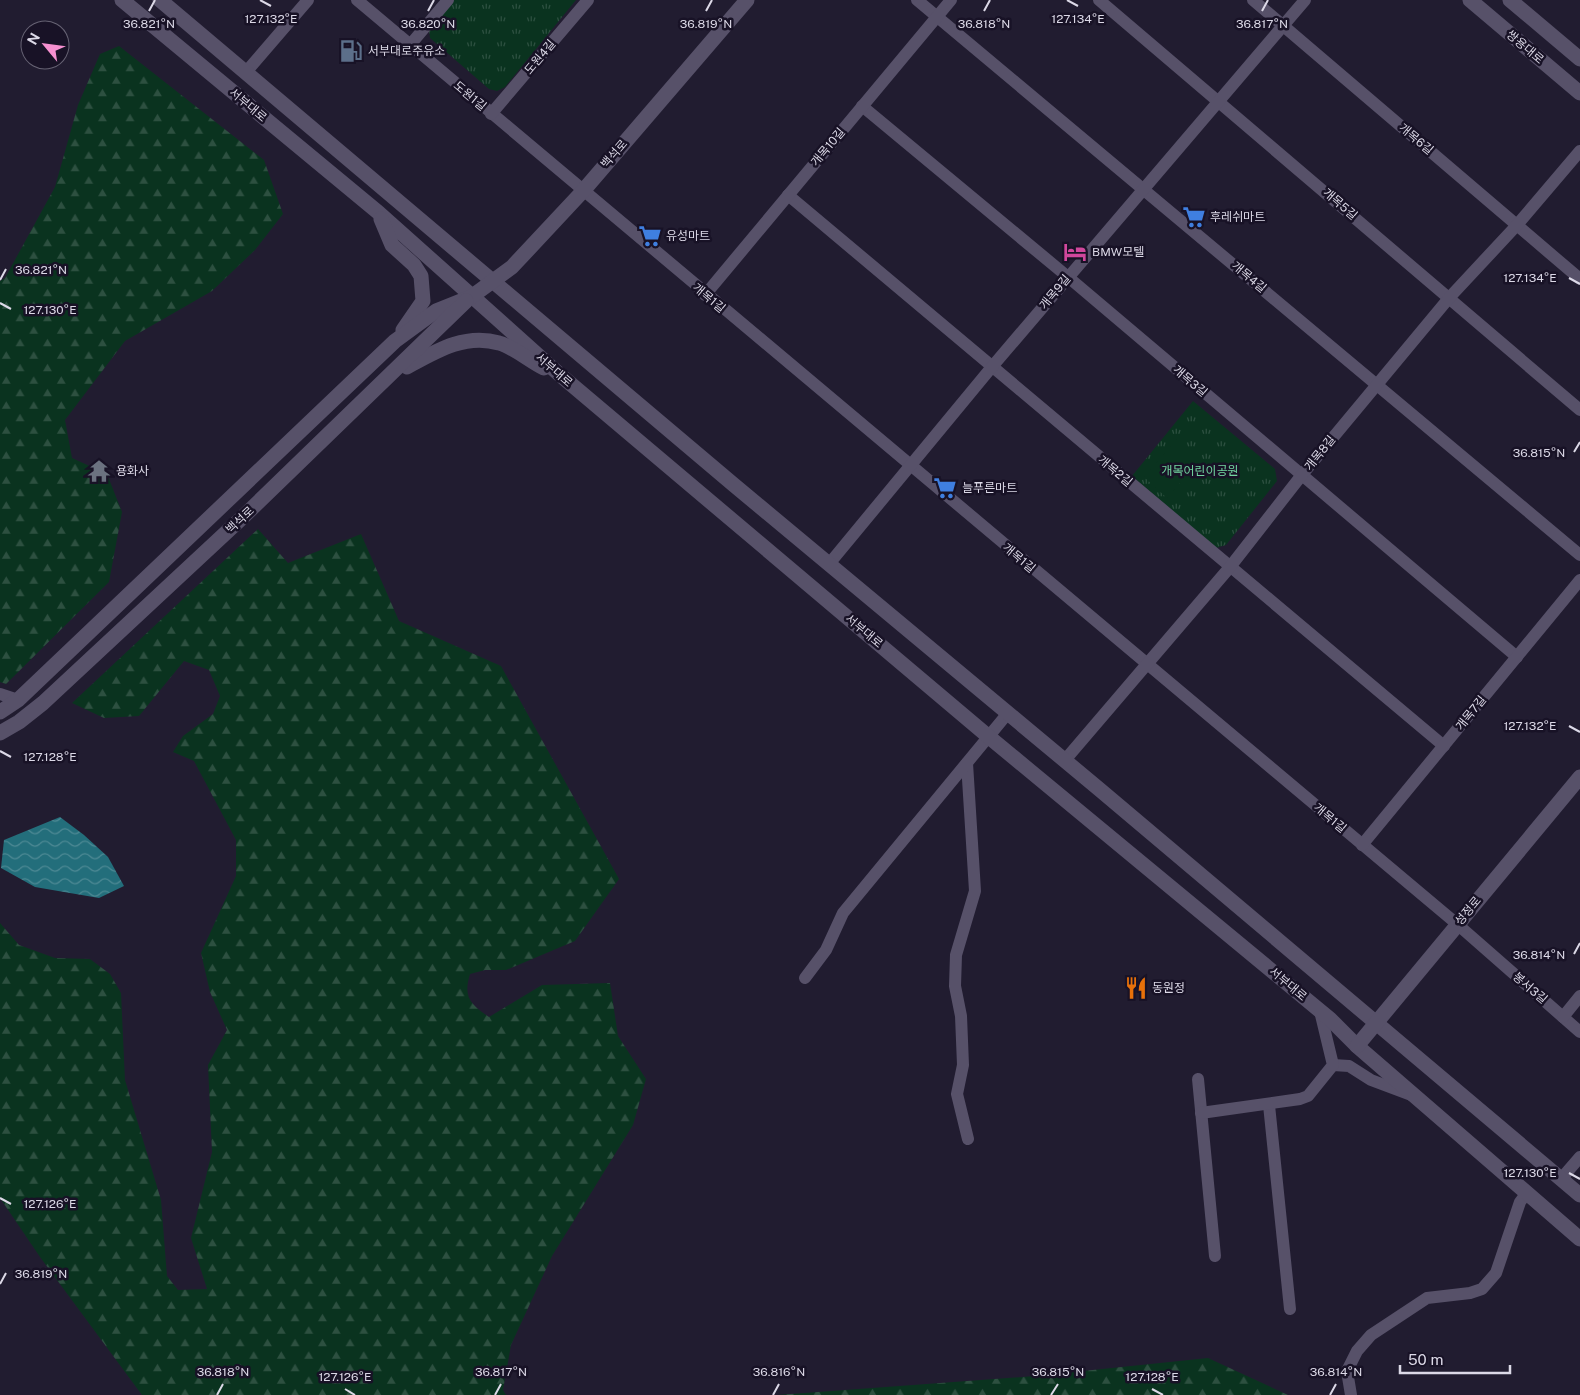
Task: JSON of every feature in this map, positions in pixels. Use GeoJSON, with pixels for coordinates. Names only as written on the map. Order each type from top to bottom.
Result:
{"type":"FeatureCollection","features":[{"type":"Feature","properties":{"kind":"main road","name":"서부대로"},"geometry":{"type":"LineString","coordinates":[[122,0],[379,213],[559,374],[990,737],[1320,1011],[1357,1046],[1580,1239]]}},
{"type":"Feature","properties":{"kind":"main road","name":"서부대로"},"geometry":{"type":"LineString","coordinates":[[160,0],[829,564],[1066,760],[1375,1024],[1580,1195]]}},
{"type":"Feature","properties":{"kind":"main road","name":"백석로"},"geometry":{"type":"LineString","coordinates":[[0,712],[18,700],[395,341],[436,311],[471,296],[495,281],[512,267],[583,191],[747,0]]}},
{"type":"Feature","properties":{"kind":"main road","name":"쌍용대로"},"geometry":{"type":"LineString","coordinates":[[1470,0],[1580,93]]}},
{"type":"Feature","properties":{"kind":"main road"},"geometry":{"type":"LineString","coordinates":[[1510,0],[1580,59]]}},
{"type":"Feature","properties":{"kind":"main road"},"geometry":{"type":"LineString","coordinates":[[379,213],[392,245],[414,265],[422,276],[424,289],[423,301],[395,341]]}},
{"type":"Feature","properties":{"kind":"main road","name":"백석로"},"geometry":{"type":"LineString","coordinates":[[0,734],[43,703],[245,515],[471,296]]}},
{"type":"Feature","properties":{"kind":"main road"},"geometry":{"type":"LineString","coordinates":[[391,375],[448,345],[476,340],[500,343],[527,360],[559,374]]}},
{"type":"Feature","properties":{"kind":"main road","name":"성정로"},"geometry":{"type":"LineString","coordinates":[[1357,1046],[1580,777]]}},
{"type":"Feature","properties":{"kind":"street"},"geometry":{"type":"LineString","coordinates":[[246,72],[308,0]]}},
{"type":"Feature","properties":{"kind":"street","name":"도원1길"},"geometry":{"type":"LineString","coordinates":[[357,0],[583,191]]}},
{"type":"Feature","properties":{"kind":"street"},"geometry":{"type":"LineString","coordinates":[[410,45],[448,0]]}},
{"type":"Feature","properties":{"kind":"street","name":"도원4길"},"geometry":{"type":"LineString","coordinates":[[491,114],[588,0]]}},
{"type":"Feature","properties":{"kind":"street","name":"개목4길"},"geometry":{"type":"LineString","coordinates":[[917,0],[1580,555]]}},
{"type":"Feature","properties":{"kind":"street","name":"개목10길"},"geometry":{"type":"LineString","coordinates":[[705,295],[951,0]]}},
{"type":"Feature","properties":{"kind":"street","name":"개목5길"},"geometry":{"type":"LineString","coordinates":[[1099,0],[1219,100],[1580,410]]}},
{"type":"Feature","properties":{"kind":"street","name":"개목6길"},"geometry":{"type":"LineString","coordinates":[[1253,0],[1580,279]]}},
{"type":"Feature","properties":{"kind":"street","name":"개목9길"},"geometry":{"type":"LineString","coordinates":[[829,564],[991,368],[1305,0]]}},
{"type":"Feature","properties":{"kind":"street","name":"개목3길"},"geometry":{"type":"LineString","coordinates":[[862,106],[1068,277],[1517,657]]}},
{"type":"Feature","properties":{"kind":"street","name":"개목8길"},"geometry":{"type":"LineString","coordinates":[[1066,760],[1230,567],[1301,476],[1376,385],[1580,151]]}},
{"type":"Feature","properties":{"kind":"street","name":"개목1길"},"geometry":{"type":"LineString","coordinates":[[583,191],[1457,924]]}},
{"type":"Feature","properties":{"kind":"street","name":"개목2길"},"geometry":{"type":"LineString","coordinates":[[788,195],[991,368],[1444,746]]}},
{"type":"Feature","properties":{"kind":"street","name":"개목7길"},"geometry":{"type":"LineString","coordinates":[[1362,845],[1580,580]]}},
{"type":"Feature","properties":{"kind":"street"},"geometry":{"type":"LineString","coordinates":[[0,694],[18,700]]}},
{"type":"Feature","properties":{"kind":"street"},"geometry":{"type":"LineString","coordinates":[[805,978],[826,950],[843,913],[1008,713]]}},
{"type":"Feature","properties":{"kind":"street"},"geometry":{"type":"LineString","coordinates":[[968,762],[975,891],[956,955],[954,986],[961,1016],[963,1064],[957,1094],[968,1139]]}},
{"type":"Feature","properties":{"kind":"street","name":"봉서3길"},"geometry":{"type":"LineString","coordinates":[[1457,924],[1580,1032]]}},
{"type":"Feature","properties":{"kind":"street"},"geometry":{"type":"LineString","coordinates":[[1563,1017],[1580,996]]}},
{"type":"Feature","properties":{"kind":"street"},"geometry":{"type":"LineString","coordinates":[[1320,1011],[1333,1065]]}},
{"type":"Feature","properties":{"kind":"street"},"geometry":{"type":"LineString","coordinates":[[1333,1065],[1349,1066],[1371,1080],[1415,1096]]}},
{"type":"Feature","properties":{"kind":"street"},"geometry":{"type":"LineString","coordinates":[[1201,1113],[1270,1105],[1308,1096],[1333,1065]]}},
{"type":"Feature","properties":{"kind":"street"},"geometry":{"type":"LineString","coordinates":[[1198,1079],[1215,1256]]}},
{"type":"Feature","properties":{"kind":"street"},"geometry":{"type":"LineString","coordinates":[[1270,1105],[1290,1309]]}},
{"type":"Feature","properties":{"kind":"street"},"geometry":{"type":"LineString","coordinates":[[1561,1179],[1580,1157]]}},
{"type":"Feature","properties":{"kind":"street"},"geometry":{"type":"LineString","coordinates":[[1351,1395],[1347,1371],[1357,1350],[1371,1335],[1427,1298],[1470,1293],[1482,1288],[1496,1273],[1520,1202],[1526,1194]]}},
{"type":"Feature","properties":{"kind":"green space"},"geometry":{"type":"Polygon","coordinates":[[[454,0],[576,0],[505,87],[497,91],[489,89],[430,38],[429,29],[454,0]]]}},
{"type":"Feature","properties":{"kind":"green space"},"geometry":{"type":"Polygon","coordinates":[[[119,46],[264,160],[283,214],[255,250],[212,291],[125,341],[65,420],[72,458],[107,474],[122,512],[109,582],[6,684],[0,682],[0,281],[5,278],[55,187],[78,105],[100,54],[119,46]]]}},
{"type":"Feature","properties":{"kind":"green space","name":"개목어린이공원"},"geometry":{"type":"Polygon","coordinates":[[[1193,401],[1275,469],[1277,481],[1226,545],[1216,548],[1132,476],[1193,401]]]}},
{"type":"Feature","properties":{"kind":"green space"},"geometry":{"type":"Polygon","coordinates":[[[1177,439],[1201,459],[1167,498],[1144,477],[1177,439]]]}},
{"type":"Feature","properties":{"kind":"green space"},"geometry":{"type":"Polygon","coordinates":[[[258,529],[288,563],[361,534],[399,621],[501,666],[619,879],[575,941],[506,970],[485,970],[470,974],[468,982],[468,994],[473,1004],[489,1017],[542,985],[610,983],[618,1036],[646,1079],[633,1125],[552,1256],[511,1345],[503,1390],[506,1395],[142,1395],[40,1257],[0,1198],[0,923],[19,945],[55,958],[90,959],[110,974],[121,993],[125,1080],[161,1200],[167,1276],[178,1290],[207,1289],[191,1238],[212,1152],[208,1065],[227,1030],[210,992],[201,953],[236,876],[236,840],[194,761],[173,752],[183,736],[213,714],[220,696],[209,670],[184,661],[139,716],[104,718],[72,703],[258,529]]]}},
{"type":"Feature","properties":{"kind":"green space"},"geometry":{"type":"Polygon","coordinates":[[[1208,1358],[1288,1395],[777,1395],[1035,1376],[1208,1358]]]}},
{"type":"Feature","properties":{"kind":"water"},"geometry":{"type":"Polygon","coordinates":[[[60,817],[84,835],[108,857],[124,886],[99,898],[35,887],[1,868],[4,840],[60,817]]]}},
{"type":"Feature","properties":{"kind":"place","name":"서부대로주유소"},"geometry":{"type":"Point","coordinates":[351,51]}},
{"type":"Feature","properties":{"kind":"place","name":"후레쉬마트"},"geometry":{"type":"Point","coordinates":[1194,217]}},
{"type":"Feature","properties":{"kind":"place","name":"유성마트"},"geometry":{"type":"Point","coordinates":[650,236]}},
{"type":"Feature","properties":{"kind":"place","name":"BMW모텔"},"geometry":{"type":"Point","coordinates":[1075,252]}},
{"type":"Feature","properties":{"kind":"place","name":"용화사"},"geometry":{"type":"Point","coordinates":[99,471]}},
{"type":"Feature","properties":{"kind":"place","name":"늘푸른마트"},"geometry":{"type":"Point","coordinates":[945,488]}},
{"type":"Feature","properties":{"kind":"place","name":"동원정"},"geometry":{"type":"Point","coordinates":[1136,988]}}]}
